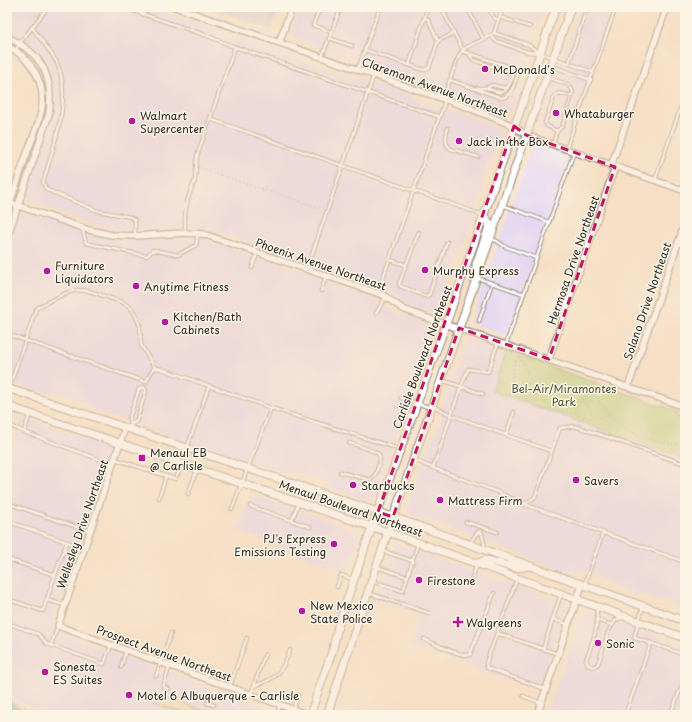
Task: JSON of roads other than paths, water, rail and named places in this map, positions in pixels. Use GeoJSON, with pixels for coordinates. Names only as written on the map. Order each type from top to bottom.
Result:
{"type":"FeatureCollection","features":[{"type":"Feature","properties":{"kind":"main road","name":"Carlisle Boulevard Northeast"},"geometry":{"type":"LineString","coordinates":[[309,715],[333,649],[338,626],[372,527],[446,324],[556,7]]}},
{"type":"Feature","properties":{"kind":"main road"},"geometry":{"type":"LineString","coordinates":[[327,715],[393,517],[571,7]]}},
{"type":"Feature","properties":{"kind":"main road"},"geometry":{"type":"LineString","coordinates":[[476,278],[476,264],[489,224],[483,215]]}},
{"type":"Feature","properties":{"kind":"main road","name":"Menaul Boulevard Northeast"},"geometry":{"type":"LineString","coordinates":[[8,389],[129,427],[186,448],[393,517],[685,620]]}},
{"type":"Feature","properties":{"kind":"main road","name":"Menaul Boulevard Northeast"},"geometry":{"type":"LineString","coordinates":[[7,406],[388,532],[685,638]]}},
{"type":"Feature","properties":{"kind":"main road"},"geometry":{"type":"LineString","coordinates":[[477,564],[485,560],[514,568],[529,566]]}},
{"type":"Feature","properties":{"kind":"street","name":"Claremont Avenue Northeast"},"geometry":{"type":"LineString","coordinates":[[175,7],[445,100],[514,126],[526,135],[552,145],[685,191]]}},
{"type":"Feature","properties":{"kind":"street"},"geometry":{"type":"LineString","coordinates":[[279,43],[292,7]]}},
{"type":"Feature","properties":{"kind":"street","name":"Hermosa Drive Northeast"},"geometry":{"type":"LineString","coordinates":[[549,359],[667,7]]}},
{"type":"Feature","properties":{"kind":"street"},"geometry":{"type":"LineString","coordinates":[[7,37],[20,43],[30,51],[43,68],[49,83],[51,99],[49,114],[44,130],[7,237]]}},
{"type":"Feature","properties":{"kind":"street"},"geometry":{"type":"LineString","coordinates":[[7,46],[16,50],[31,65],[40,83],[42,98],[41,111],[36,128],[7,212]]}},
{"type":"Feature","properties":{"kind":"street","name":"Phoenix Avenue Northeast"},"geometry":{"type":"LineString","coordinates":[[10,203],[82,227],[112,235],[135,236],[186,233],[203,234],[378,294],[386,297],[403,309],[685,406]]}},
{"type":"Feature","properties":{"kind":"street","name":"Solano Drive Northeast"},"geometry":{"type":"LineString","coordinates":[[628,387],[685,223]]}},
{"type":"Feature","properties":{"kind":"street","name":"Wellesley Drive Northeast"},"geometry":{"type":"LineString","coordinates":[[58,626],[119,443],[129,427]]}},
{"type":"Feature","properties":{"kind":"street"},"geometry":{"type":"LineString","coordinates":[[537,715],[583,585]]}},
{"type":"Feature","properties":{"kind":"street","name":"Prospect Avenue Northeast"},"geometry":{"type":"LineString","coordinates":[[58,626],[309,715]]}},
{"type":"Feature","properties":{"kind":"lane"},"geometry":{"type":"LineString","coordinates":[[16,50],[48,7]]}},
{"type":"Feature","properties":{"kind":"lane"},"geometry":{"type":"LineString","coordinates":[[122,7],[440,117]]}},
{"type":"Feature","properties":{"kind":"lane"},"geometry":{"type":"LineString","coordinates":[[320,7],[313,25],[332,32]]}},
{"type":"Feature","properties":{"kind":"lane"},"geometry":{"type":"LineString","coordinates":[[322,58],[341,7]]}},
{"type":"Feature","properties":{"kind":"lane"},"geometry":{"type":"LineString","coordinates":[[358,70],[380,7]]}},
{"type":"Feature","properties":{"kind":"lane"},"geometry":{"type":"LineString","coordinates":[[409,65],[428,7]]}},
{"type":"Feature","properties":{"kind":"lane"},"geometry":{"type":"LineString","coordinates":[[441,7],[462,50],[513,68],[518,74],[510,93],[502,98],[450,80]]}},
{"type":"Feature","properties":{"kind":"lane"},"geometry":{"type":"LineString","coordinates":[[467,7],[483,38]]}},
{"type":"Feature","properties":{"kind":"lane"},"geometry":{"type":"LineString","coordinates":[[488,7],[494,18],[499,18],[530,27]]}},
{"type":"Feature","properties":{"kind":"lane"},"geometry":{"type":"LineString","coordinates":[[378,294],[440,117],[457,61],[462,50],[483,38],[491,36],[494,33],[503,7]]}},
{"type":"Feature","properties":{"kind":"lane"},"geometry":{"type":"LineString","coordinates":[[569,63],[587,7]]}},
{"type":"Feature","properties":{"kind":"lane"},"geometry":{"type":"LineString","coordinates":[[566,150],[616,7]]}},
{"type":"Feature","properties":{"kind":"lane"},"geometry":{"type":"LineString","coordinates":[[365,50],[424,70],[429,68],[438,41],[428,19],[424,18]]}},
{"type":"Feature","properties":{"kind":"lane"},"geometry":{"type":"LineString","coordinates":[[32,27],[56,62],[61,80],[63,101],[58,128],[44,182],[47,190],[98,211],[130,217],[135,220],[135,236]]}},
{"type":"Feature","properties":{"kind":"lane"},"geometry":{"type":"LineString","coordinates":[[438,41],[454,33]]}},
{"type":"Feature","properties":{"kind":"lane"},"geometry":{"type":"LineString","coordinates":[[494,33],[529,45],[540,53],[593,72]]}},
{"type":"Feature","properties":{"kind":"lane"},"geometry":{"type":"LineString","coordinates":[[491,36],[496,41],[528,52],[540,53]]}},
{"type":"Feature","properties":{"kind":"lane"},"geometry":{"type":"LineString","coordinates":[[329,38],[352,46]]}},
{"type":"Feature","properties":{"kind":"lane"},"geometry":{"type":"LineString","coordinates":[[186,233],[185,214],[188,198],[195,180],[197,156],[235,46]]}},
{"type":"Feature","properties":{"kind":"lane"},"geometry":{"type":"LineString","coordinates":[[467,52],[474,60],[512,74],[513,77],[506,91],[502,92],[486,88],[473,88]]}},
{"type":"Feature","properties":{"kind":"lane"},"geometry":{"type":"LineString","coordinates":[[550,66],[591,80]]}},
{"type":"Feature","properties":{"kind":"lane"},"geometry":{"type":"LineString","coordinates":[[307,269],[374,75]]}},
{"type":"Feature","properties":{"kind":"lane"},"geometry":{"type":"LineString","coordinates":[[546,77],[569,85],[573,92],[562,127],[557,131],[552,145]]}},
{"type":"Feature","properties":{"kind":"lane"},"geometry":{"type":"LineString","coordinates":[[486,88],[492,85],[504,88],[508,87]]}},
{"type":"Feature","properties":{"kind":"lane"},"geometry":{"type":"LineString","coordinates":[[557,131],[547,126],[545,122],[554,97],[559,93],[572,96]]}},
{"type":"Feature","properties":{"kind":"lane"},"geometry":{"type":"LineString","coordinates":[[655,181],[685,95]]}},
{"type":"Feature","properties":{"kind":"lane"},"geometry":{"type":"LineString","coordinates":[[210,118],[483,215]]}},
{"type":"Feature","properties":{"kind":"lane"},"geometry":{"type":"LineString","coordinates":[[36,128],[44,130]]}},
{"type":"Feature","properties":{"kind":"lane"},"geometry":{"type":"LineString","coordinates":[[447,128],[446,143],[448,147],[478,157]]}},
{"type":"Feature","properties":{"kind":"lane"},"geometry":{"type":"LineString","coordinates":[[506,344],[574,152]]}},
{"type":"Feature","properties":{"kind":"lane"},"geometry":{"type":"LineString","coordinates":[[502,205],[549,222]]}},
{"type":"Feature","properties":{"kind":"lane"},"geometry":{"type":"LineString","coordinates":[[82,227],[86,242],[147,256],[153,250],[178,255],[196,245],[198,233]]}},
{"type":"Feature","properties":{"kind":"lane"},"geometry":{"type":"LineString","coordinates":[[419,232],[399,284],[400,286],[425,296],[429,295],[447,242]]}},
{"type":"Feature","properties":{"kind":"lane"},"geometry":{"type":"LineString","coordinates":[[490,239],[536,258]]}},
{"type":"Feature","properties":{"kind":"lane"},"geometry":{"type":"LineString","coordinates":[[252,268],[258,252]]}},
{"type":"Feature","properties":{"kind":"lane"},"geometry":{"type":"LineString","coordinates":[[390,260],[406,265]]}},
{"type":"Feature","properties":{"kind":"lane"},"geometry":{"type":"LineString","coordinates":[[321,291],[326,276]]}},
{"type":"Feature","properties":{"kind":"lane"},"geometry":{"type":"LineString","coordinates":[[476,278],[524,294]]}},
{"type":"Feature","properties":{"kind":"lane"},"geometry":{"type":"LineString","coordinates":[[479,320],[492,283]]}},
{"type":"Feature","properties":{"kind":"lane"},"geometry":{"type":"LineString","coordinates":[[8,389],[36,309],[66,293],[77,290],[84,290],[122,302],[129,306],[134,312],[140,326],[140,345],[155,368]]}},
{"type":"Feature","properties":{"kind":"lane"},"geometry":{"type":"LineString","coordinates":[[376,313],[386,297]]}},
{"type":"Feature","properties":{"kind":"lane"},"geometry":{"type":"LineString","coordinates":[[7,334],[146,382]]}},
{"type":"Feature","properties":{"kind":"lane"},"geometry":{"type":"LineString","coordinates":[[433,468],[460,387],[468,369],[488,372],[499,342]]}},
{"type":"Feature","properties":{"kind":"lane"},"geometry":{"type":"LineString","coordinates":[[144,387],[139,389],[128,419],[129,427],[136,422],[146,392],[144,387],[150,372],[155,368],[162,369],[271,408],[400,450]]}},
{"type":"Feature","properties":{"kind":"lane"},"geometry":{"type":"LineString","coordinates":[[441,380],[483,394]]}},
{"type":"Feature","properties":{"kind":"lane"},"geometry":{"type":"LineString","coordinates":[[186,448],[209,386]]}},
{"type":"Feature","properties":{"kind":"lane"},"geometry":{"type":"LineString","coordinates":[[401,398],[432,407],[551,451]]}},
{"type":"Feature","properties":{"kind":"lane"},"geometry":{"type":"LineString","coordinates":[[678,404],[680,411],[685,418]]}},
{"type":"Feature","properties":{"kind":"lane"},"geometry":{"type":"LineString","coordinates":[[232,509],[271,408]]}},
{"type":"Feature","properties":{"kind":"lane"},"geometry":{"type":"LineString","coordinates":[[506,435],[514,412]]}},
{"type":"Feature","properties":{"kind":"lane"},"geometry":{"type":"LineString","coordinates":[[24,432],[30,413]]}},
{"type":"Feature","properties":{"kind":"lane"},"geometry":{"type":"LineString","coordinates":[[7,424],[24,432],[174,479],[182,464]]}},
{"type":"Feature","properties":{"kind":"lane"},"geometry":{"type":"LineString","coordinates":[[525,504],[535,497],[560,428],[575,426],[685,464]]}},
{"type":"Feature","properties":{"kind":"lane"},"geometry":{"type":"LineString","coordinates":[[340,472],[370,480],[373,478],[378,466],[380,458],[376,452],[349,443]]}},
{"type":"Feature","properties":{"kind":"lane"},"geometry":{"type":"LineString","coordinates":[[413,459],[433,468],[509,496],[525,504],[685,562]]}},
{"type":"Feature","properties":{"kind":"lane"},"geometry":{"type":"LineString","coordinates":[[188,494],[197,469]]}},
{"type":"Feature","properties":{"kind":"lane"},"geometry":{"type":"LineString","coordinates":[[159,498],[166,476]]}},
{"type":"Feature","properties":{"kind":"lane"},"geometry":{"type":"LineString","coordinates":[[292,520],[298,502]]}},
{"type":"Feature","properties":{"kind":"lane"},"geometry":{"type":"LineString","coordinates":[[7,503],[90,531]]}},
{"type":"Feature","properties":{"kind":"lane"},"geometry":{"type":"LineString","coordinates":[[250,506],[310,527]]}},
{"type":"Feature","properties":{"kind":"lane"},"geometry":{"type":"LineString","coordinates":[[7,522],[84,548]]}},
{"type":"Feature","properties":{"kind":"lane"},"geometry":{"type":"LineString","coordinates":[[466,522],[497,532]]}},
{"type":"Feature","properties":{"kind":"lane"},"geometry":{"type":"LineString","coordinates":[[482,527],[481,532],[486,550]]}},
{"type":"Feature","properties":{"kind":"lane"},"geometry":{"type":"LineString","coordinates":[[468,544],[477,533],[480,531],[481,532]]}},
{"type":"Feature","properties":{"kind":"lane"},"geometry":{"type":"LineString","coordinates":[[583,585],[603,533]]}},
{"type":"Feature","properties":{"kind":"lane"},"geometry":{"type":"LineString","coordinates":[[7,599],[43,611],[67,542]]}},
{"type":"Feature","properties":{"kind":"lane"},"geometry":{"type":"LineString","coordinates":[[372,581],[402,591],[418,543]]}},
{"type":"Feature","properties":{"kind":"lane"},"geometry":{"type":"LineString","coordinates":[[382,550],[413,561]]}},
{"type":"Feature","properties":{"kind":"lane"},"geometry":{"type":"LineString","coordinates":[[7,559],[55,576]]}},
{"type":"Feature","properties":{"kind":"lane"},"geometry":{"type":"LineString","coordinates":[[469,585],[477,564]]}},
{"type":"Feature","properties":{"kind":"lane"},"geometry":{"type":"LineString","coordinates":[[376,567],[407,577]]}},
{"type":"Feature","properties":{"kind":"lane"},"geometry":{"type":"LineString","coordinates":[[336,587],[341,575],[354,580]]}},
{"type":"Feature","properties":{"kind":"lane"},"geometry":{"type":"LineString","coordinates":[[517,578],[486,663],[487,668],[546,689]]}},
{"type":"Feature","properties":{"kind":"lane"},"geometry":{"type":"LineString","coordinates":[[368,593],[429,613]]}},
{"type":"Feature","properties":{"kind":"lane"},"geometry":{"type":"LineString","coordinates":[[424,639],[466,656],[470,655],[494,593]]}},
{"type":"Feature","properties":{"kind":"lane"},"geometry":{"type":"LineString","coordinates":[[543,649],[561,594]]}},
{"type":"Feature","properties":{"kind":"lane"},"geometry":{"type":"LineString","coordinates":[[47,600],[64,606]]}},
{"type":"Feature","properties":{"kind":"lane"},"geometry":{"type":"LineString","coordinates":[[643,606],[634,638],[685,655]]}},
{"type":"Feature","properties":{"kind":"lane"},"geometry":{"type":"LineString","coordinates":[[596,607],[596,632],[586,660],[588,665],[593,667],[598,664],[609,630],[616,620],[625,617]]}},
{"type":"Feature","properties":{"kind":"lane"},"geometry":{"type":"LineString","coordinates":[[553,619],[569,624]]}},
{"type":"Feature","properties":{"kind":"lane"},"geometry":{"type":"LineString","coordinates":[[597,620],[612,626]]}},
{"type":"Feature","properties":{"kind":"lane"},"geometry":{"type":"LineString","coordinates":[[7,624],[38,634],[44,642],[51,645],[104,664],[118,635]]}},
{"type":"Feature","properties":{"kind":"lane"},"geometry":{"type":"LineString","coordinates":[[51,645],[58,626]]}},
{"type":"Feature","properties":{"kind":"lane"},"geometry":{"type":"LineString","coordinates":[[156,676],[171,633]]}},
{"type":"Feature","properties":{"kind":"lane"},"geometry":{"type":"LineString","coordinates":[[497,633],[558,654]]}},
{"type":"Feature","properties":{"kind":"lane"},"geometry":{"type":"LineString","coordinates":[[230,687],[247,638]]}},
{"type":"Feature","properties":{"kind":"lane"},"geometry":{"type":"LineString","coordinates":[[625,715],[650,644]]}},
{"type":"Feature","properties":{"kind":"lane"},"geometry":{"type":"LineString","coordinates":[[121,667],[126,650]]}},
{"type":"Feature","properties":{"kind":"lane"},"geometry":{"type":"LineString","coordinates":[[254,686],[269,681],[278,674],[285,663],[290,650]]}},
{"type":"Feature","properties":{"kind":"lane"},"geometry":{"type":"LineString","coordinates":[[251,695],[265,654]]}},
{"type":"Feature","properties":{"kind":"lane"},"geometry":{"type":"LineString","coordinates":[[169,689],[163,687],[170,665]]}},
{"type":"Feature","properties":{"kind":"lane"},"geometry":{"type":"LineString","coordinates":[[206,678],[209,669]]}},
{"type":"Feature","properties":{"kind":"lane"},"geometry":{"type":"LineString","coordinates":[[670,715],[685,678]]}},
{"type":"Feature","properties":{"kind":"lane"},"geometry":{"type":"LineString","coordinates":[[293,709],[298,695]]}},
{"type":"Feature","properties":{"kind":"lane"},"geometry":{"type":"LineString","coordinates":[[523,696],[542,703]]}},
{"type":"Feature","properties":{"kind":"lane"},"geometry":{"type":"LineString","coordinates":[[207,703],[214,705]]}},
{"type":"Feature","properties":{"kind":"lane"},"geometry":{"type":"LineString","coordinates":[[277,715],[280,705]]}},
{"type":"Feature","properties":{"kind":"water"},"geometry":{"type":"Polygon","coordinates":[[[7,701],[32,715],[7,715],[7,701]]]}},
{"type":"Feature","properties":{"kind":"place","name":"McDonald's"},"geometry":{"type":"Point","coordinates":[485,69]}},
{"type":"Feature","properties":{"kind":"place","name":"Whataburger"},"geometry":{"type":"Point","coordinates":[556,113]}},
{"type":"Feature","properties":{"kind":"place","name":"Walmart Supercenter"},"geometry":{"type":"Point","coordinates":[132,121]}},
{"type":"Feature","properties":{"kind":"place","name":"Jack in the Box"},"geometry":{"type":"Point","coordinates":[459,141]}},
{"type":"Feature","properties":{"kind":"place","name":"Murphy Express"},"geometry":{"type":"Point","coordinates":[425,270]}},
{"type":"Feature","properties":{"kind":"place","name":"Furniture Liquidators"},"geometry":{"type":"Point","coordinates":[47,271]}},
{"type":"Feature","properties":{"kind":"place","name":"Anytime Fitness"},"geometry":{"type":"Point","coordinates":[136,286]}},
{"type":"Feature","properties":{"kind":"place","name":"Kitchen/Bath Cabinets"},"geometry":{"type":"Point","coordinates":[165,322]}},
{"type":"Feature","properties":{"kind":"place","name":"Menaul EB @ Carlisle"},"geometry":{"type":"Point","coordinates":[142,458]}},
{"type":"Feature","properties":{"kind":"place","name":"Savers"},"geometry":{"type":"Point","coordinates":[576,480]}},
{"type":"Feature","properties":{"kind":"place","name":"Starbucks"},"geometry":{"type":"Point","coordinates":[353,485]}},
{"type":"Feature","properties":{"kind":"place","name":"Mattress Firm"},"geometry":{"type":"Point","coordinates":[440,500]}},
{"type":"Feature","properties":{"kind":"place","name":"PJ's Express Emissions Testing"},"geometry":{"type":"Point","coordinates":[334,544]}},
{"type":"Feature","properties":{"kind":"place","name":"Firestone"},"geometry":{"type":"Point","coordinates":[419,580]}},
{"type":"Feature","properties":{"kind":"place","name":"New Mexico State Police"},"geometry":{"type":"Point","coordinates":[302,611]}},
{"type":"Feature","properties":{"kind":"place","name":"Walgreens"},"geometry":{"type":"Point","coordinates":[458,622]}},
{"type":"Feature","properties":{"kind":"place","name":"Sonic"},"geometry":{"type":"Point","coordinates":[598,643]}},
{"type":"Feature","properties":{"kind":"place","name":"Sonesta ES Suites"},"geometry":{"type":"Point","coordinates":[45,672]}},
{"type":"Feature","properties":{"kind":"place","name":"Motel 6 Albuquerque - Carlisle"},"geometry":{"type":"Point","coordinates":[129,695]}},
{"type":"Feature","properties":{"kind":"park label","name":"Bel-Air/Miramontes Park"},"geometry":{"type":"Point","coordinates":[564,394]}}]}
